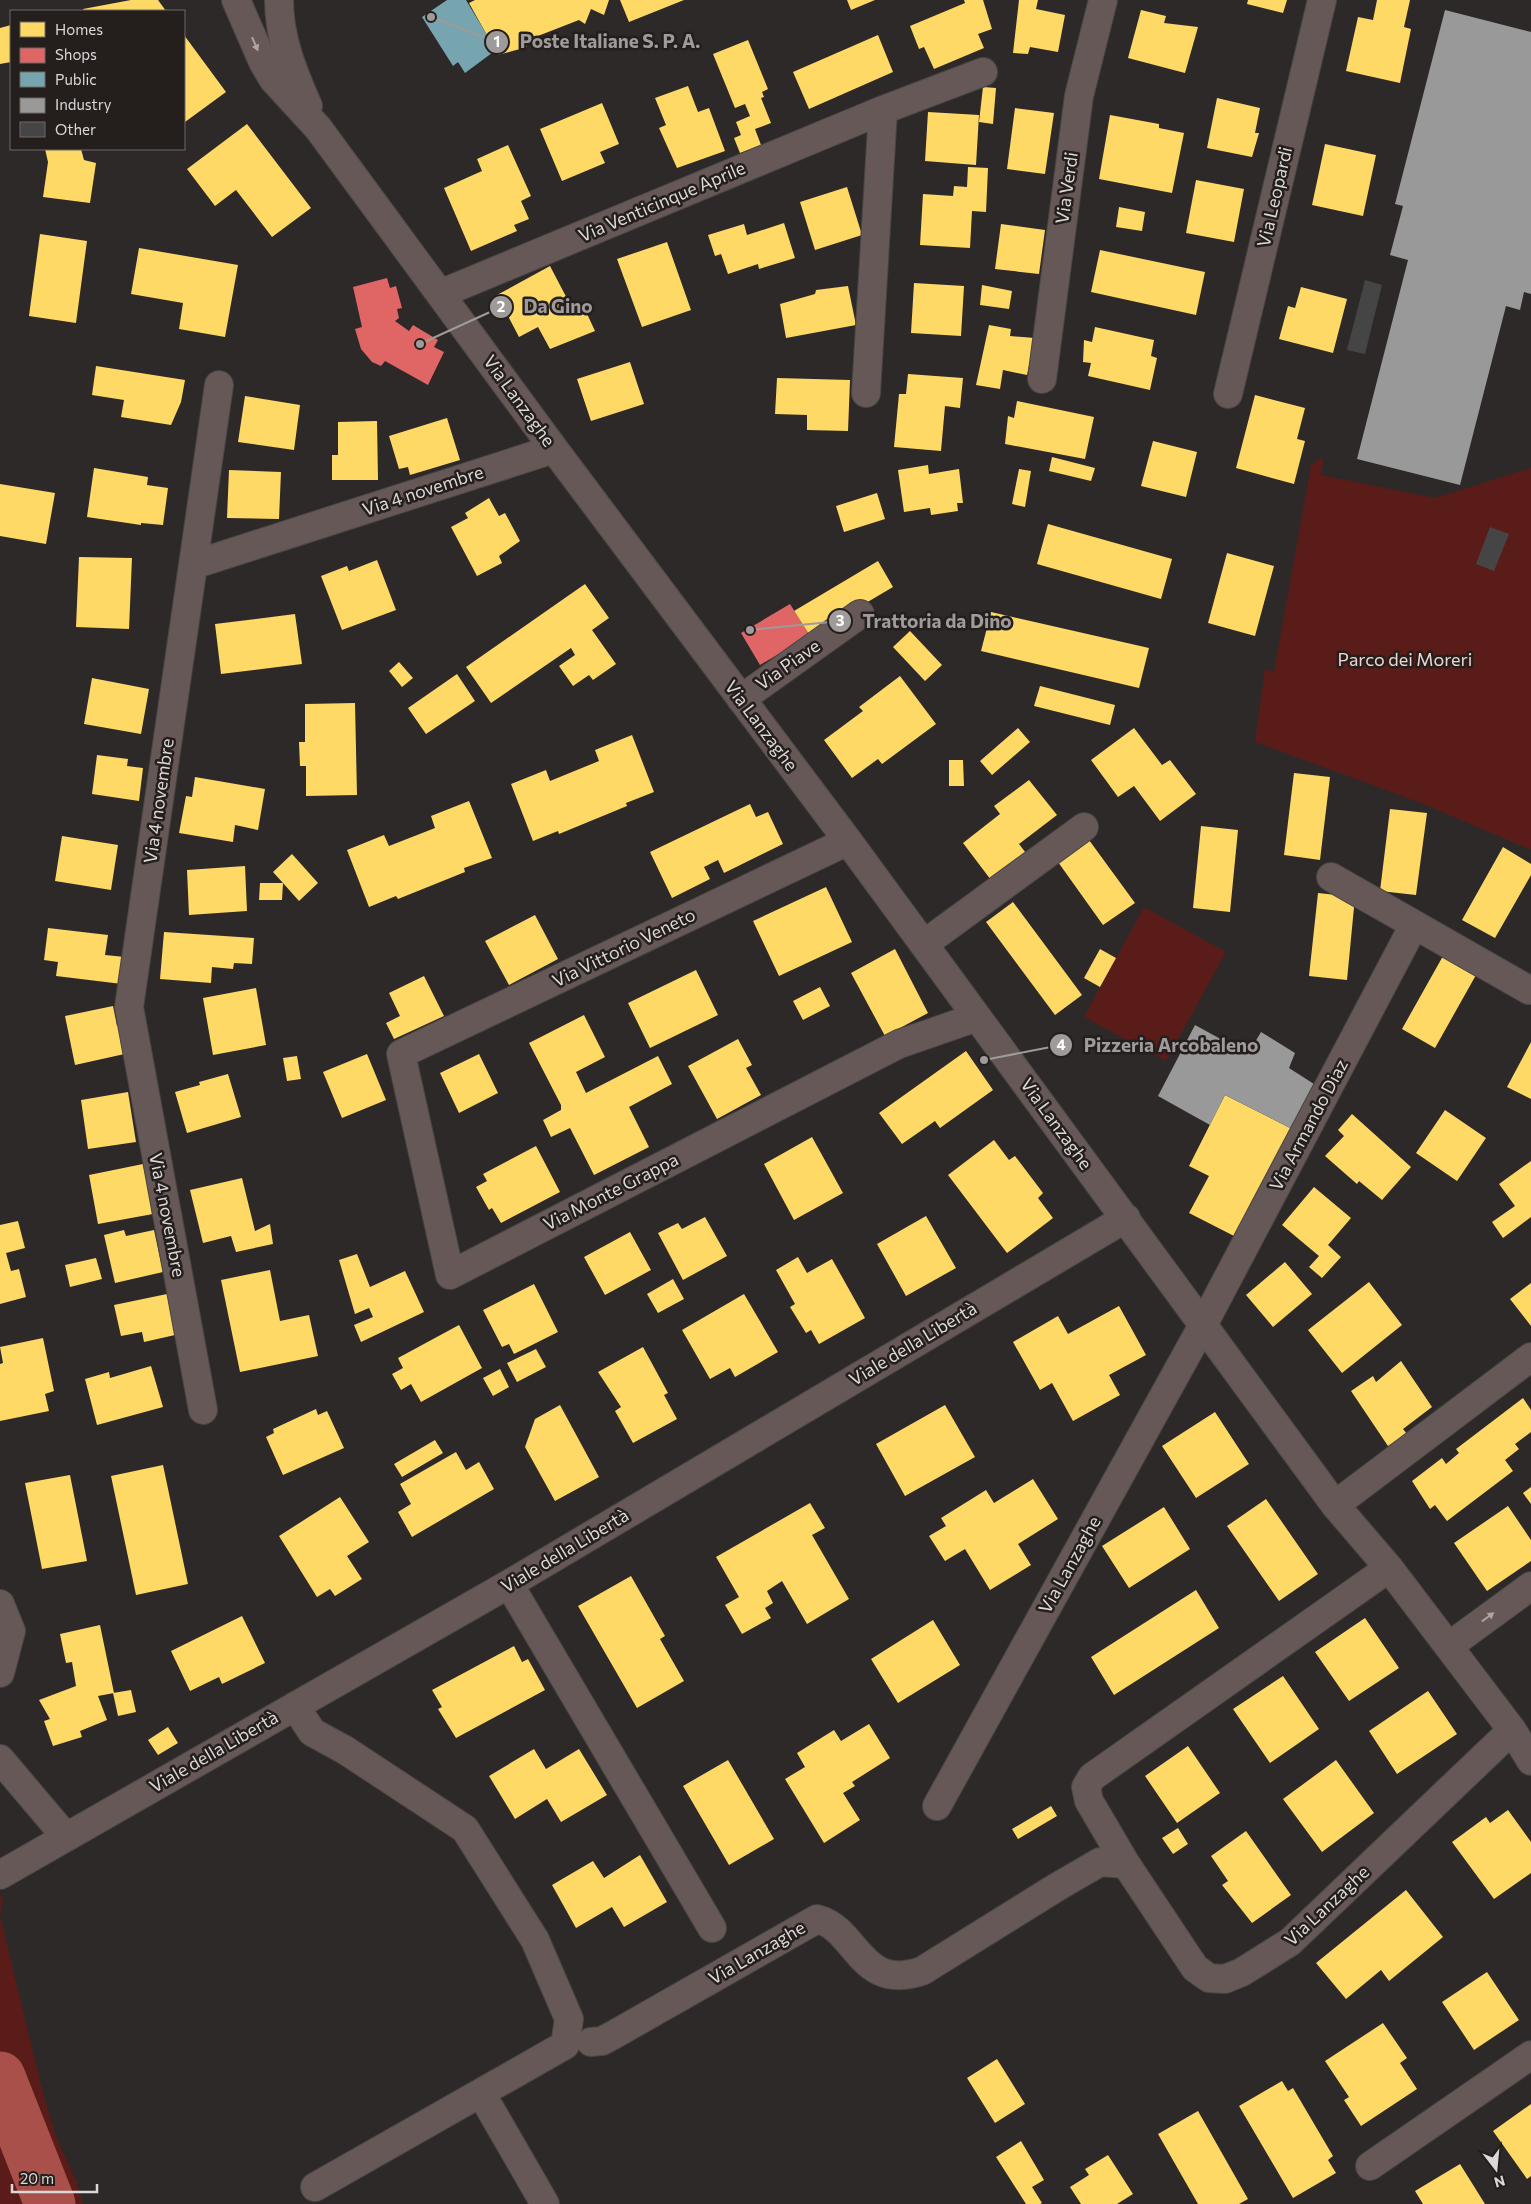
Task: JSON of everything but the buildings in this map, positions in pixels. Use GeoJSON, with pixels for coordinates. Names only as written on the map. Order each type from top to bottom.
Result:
{"type":"FeatureCollection","features":[{"type":"Feature","properties":{"kind":"street","name":"Via Lanzaghe"},"geometry":{"type":"LineString","coordinates":[[236,0],[263,62],[273,78],[318,128],[554,449],[978,1017],[1335,1505],[1389,1568],[1449,1646],[1512,1730],[1531,1761]]}},
{"type":"Feature","properties":{"kind":"street","name":"Via Lanzaghe"},"geometry":{"type":"LineString","coordinates":[[279,0],[280,22],[293,71],[318,128]]}},
{"type":"Feature","properties":{"kind":"street","name":"Via Verdi"},"geometry":{"type":"LineString","coordinates":[[1042,379],[1079,96],[1104,0]]}},
{"type":"Feature","properties":{"kind":"street","name":"Via Leopardi"},"geometry":{"type":"LineString","coordinates":[[1228,394],[1322,0]]}},
{"type":"Feature","properties":{"kind":"street","name":"Via Venticinque Aprile"},"geometry":{"type":"LineString","coordinates":[[440,294],[884,110],[983,72]]}},
{"type":"Feature","properties":{"kind":"street"},"geometry":{"type":"LineString","coordinates":[[866,393],[884,110]]}},
{"type":"Feature","properties":{"kind":"street"},"geometry":{"type":"LineString","coordinates":[[193,565],[218,385]]}},
{"type":"Feature","properties":{"kind":"street","name":"Via 4 novembre"},"geometry":{"type":"LineString","coordinates":[[203,1410],[130,1007],[193,565],[554,449]]}},
{"type":"Feature","properties":{"kind":"street","name":"Via Piave"},"geometry":{"type":"LineString","coordinates":[[741,699],[860,614]]}},
{"type":"Feature","properties":{"kind":"street"},"geometry":{"type":"LineString","coordinates":[[924,944],[1084,827]]}},
{"type":"Feature","properties":{"kind":"street","name":"Via Vittorio Veneto"},"geometry":{"type":"LineString","coordinates":[[401,1054],[848,841]]}},
{"type":"Feature","properties":{"kind":"street"},"geometry":{"type":"LineString","coordinates":[[1331,877],[1529,990]]}},
{"type":"Feature","properties":{"kind":"street","name":"Via Armando Diaz"},"geometry":{"type":"LineString","coordinates":[[1203,1325],[1414,925]]}},
{"type":"Feature","properties":{"kind":"street","name":"Via Monte Grappa"},"geometry":{"type":"LineString","coordinates":[[401,1054],[450,1275],[899,1044],[978,1017]]}},
{"type":"Feature","properties":{"kind":"street","name":"Viale della Libertà"},"geometry":{"type":"LineString","coordinates":[[0,1875],[509,1584],[1126,1218]]}},
{"type":"Feature","properties":{"kind":"street","name":"Via Lanzaghe"},"geometry":{"type":"LineString","coordinates":[[937,1806],[1203,1325]]}},
{"type":"Feature","properties":{"kind":"street"},"geometry":{"type":"LineString","coordinates":[[1335,1505],[1531,1357]]}},
{"type":"Feature","properties":{"kind":"street","name":"Via Lanzaghe"},"geometry":{"type":"LineString","coordinates":[[1389,1568],[1092,1777],[1086,1787],[1089,1801],[1126,1864],[1195,1968],[1209,1978],[1225,1979],[1242,1972],[1290,1942],[1512,1730]]}},
{"type":"Feature","properties":{"kind":"street"},"geometry":{"type":"LineString","coordinates":[[509,1584],[712,1928]]}},
{"type":"Feature","properties":{"kind":"street"},"geometry":{"type":"LineString","coordinates":[[1449,1646],[1531,1586]]}},
{"type":"Feature","properties":{"kind":"street"},"geometry":{"type":"LineString","coordinates":[[0,1604],[11,1631],[0,1673]]}},
{"type":"Feature","properties":{"kind":"street"},"geometry":{"type":"LineString","coordinates":[[295,1706],[312,1732],[345,1750],[466,1829],[534,1940],[578,2043],[481,2093],[315,2188]]}},
{"type":"Feature","properties":{"kind":"street"},"geometry":{"type":"LineString","coordinates":[[0,1759],[66,1837]]}},
{"type":"Feature","properties":{"kind":"street","name":"Via Lanzaghe"},"geometry":{"type":"LineString","coordinates":[[578,2043],[602,2041],[817,1919],[834,1926],[861,1960],[872,1967],[898,1975],[912,1974],[922,1971],[1100,1862],[1126,1864]]}},
{"type":"Feature","properties":{"kind":"street"},"geometry":{"type":"LineString","coordinates":[[1370,2166],[1531,2055]]}},
{"type":"Feature","properties":{"kind":"street"},"geometry":{"type":"LineString","coordinates":[[481,2093],[545,2204]]}},
{"type":"Feature","properties":{"kind":"green space","name":"Parco dei Moreri"},"geometry":{"type":"Polygon","coordinates":[[[1324,456],[1321,475],[1435,498],[1531,468],[1531,850],[1421,803],[1255,742],[1265,669],[1274,672],[1311,465],[1324,456]]]}},
{"type":"Feature","properties":{"kind":"green space"},"geometry":{"type":"Polygon","coordinates":[[[1144,907],[1226,952],[1166,1061],[1084,1017],[1144,907]]]}},
{"type":"Feature","properties":{"kind":"green space"},"geometry":{"type":"Polygon","coordinates":[[[3,1895],[0,1916],[0,1897],[3,1895]]]}},
{"type":"Feature","properties":{"kind":"green space"},"geometry":{"type":"Polygon","coordinates":[[[0,1916],[43,2093],[57,2139],[76,2180],[83,2204],[0,2204],[0,1916]]]}},
{"type":"Feature","properties":{"kind":"waterway"},"geometry":{"type":"LineString","coordinates":[[0,2077],[50,2204]]}},
{"type":"Feature","properties":{"kind":"place","name":"Poste Italiane S. P. A."},"geometry":{"type":"Point","coordinates":[431,17]}},
{"type":"Feature","properties":{"kind":"place","name":"Da Gino"},"geometry":{"type":"Point","coordinates":[420,344]}},
{"type":"Feature","properties":{"kind":"place","name":"Trattoria da Dino"},"geometry":{"type":"Point","coordinates":[750,630]}},
{"type":"Feature","properties":{"kind":"place","name":"Pizzeria Arcobaleno"},"geometry":{"type":"Point","coordinates":[984,1060]}}]}
